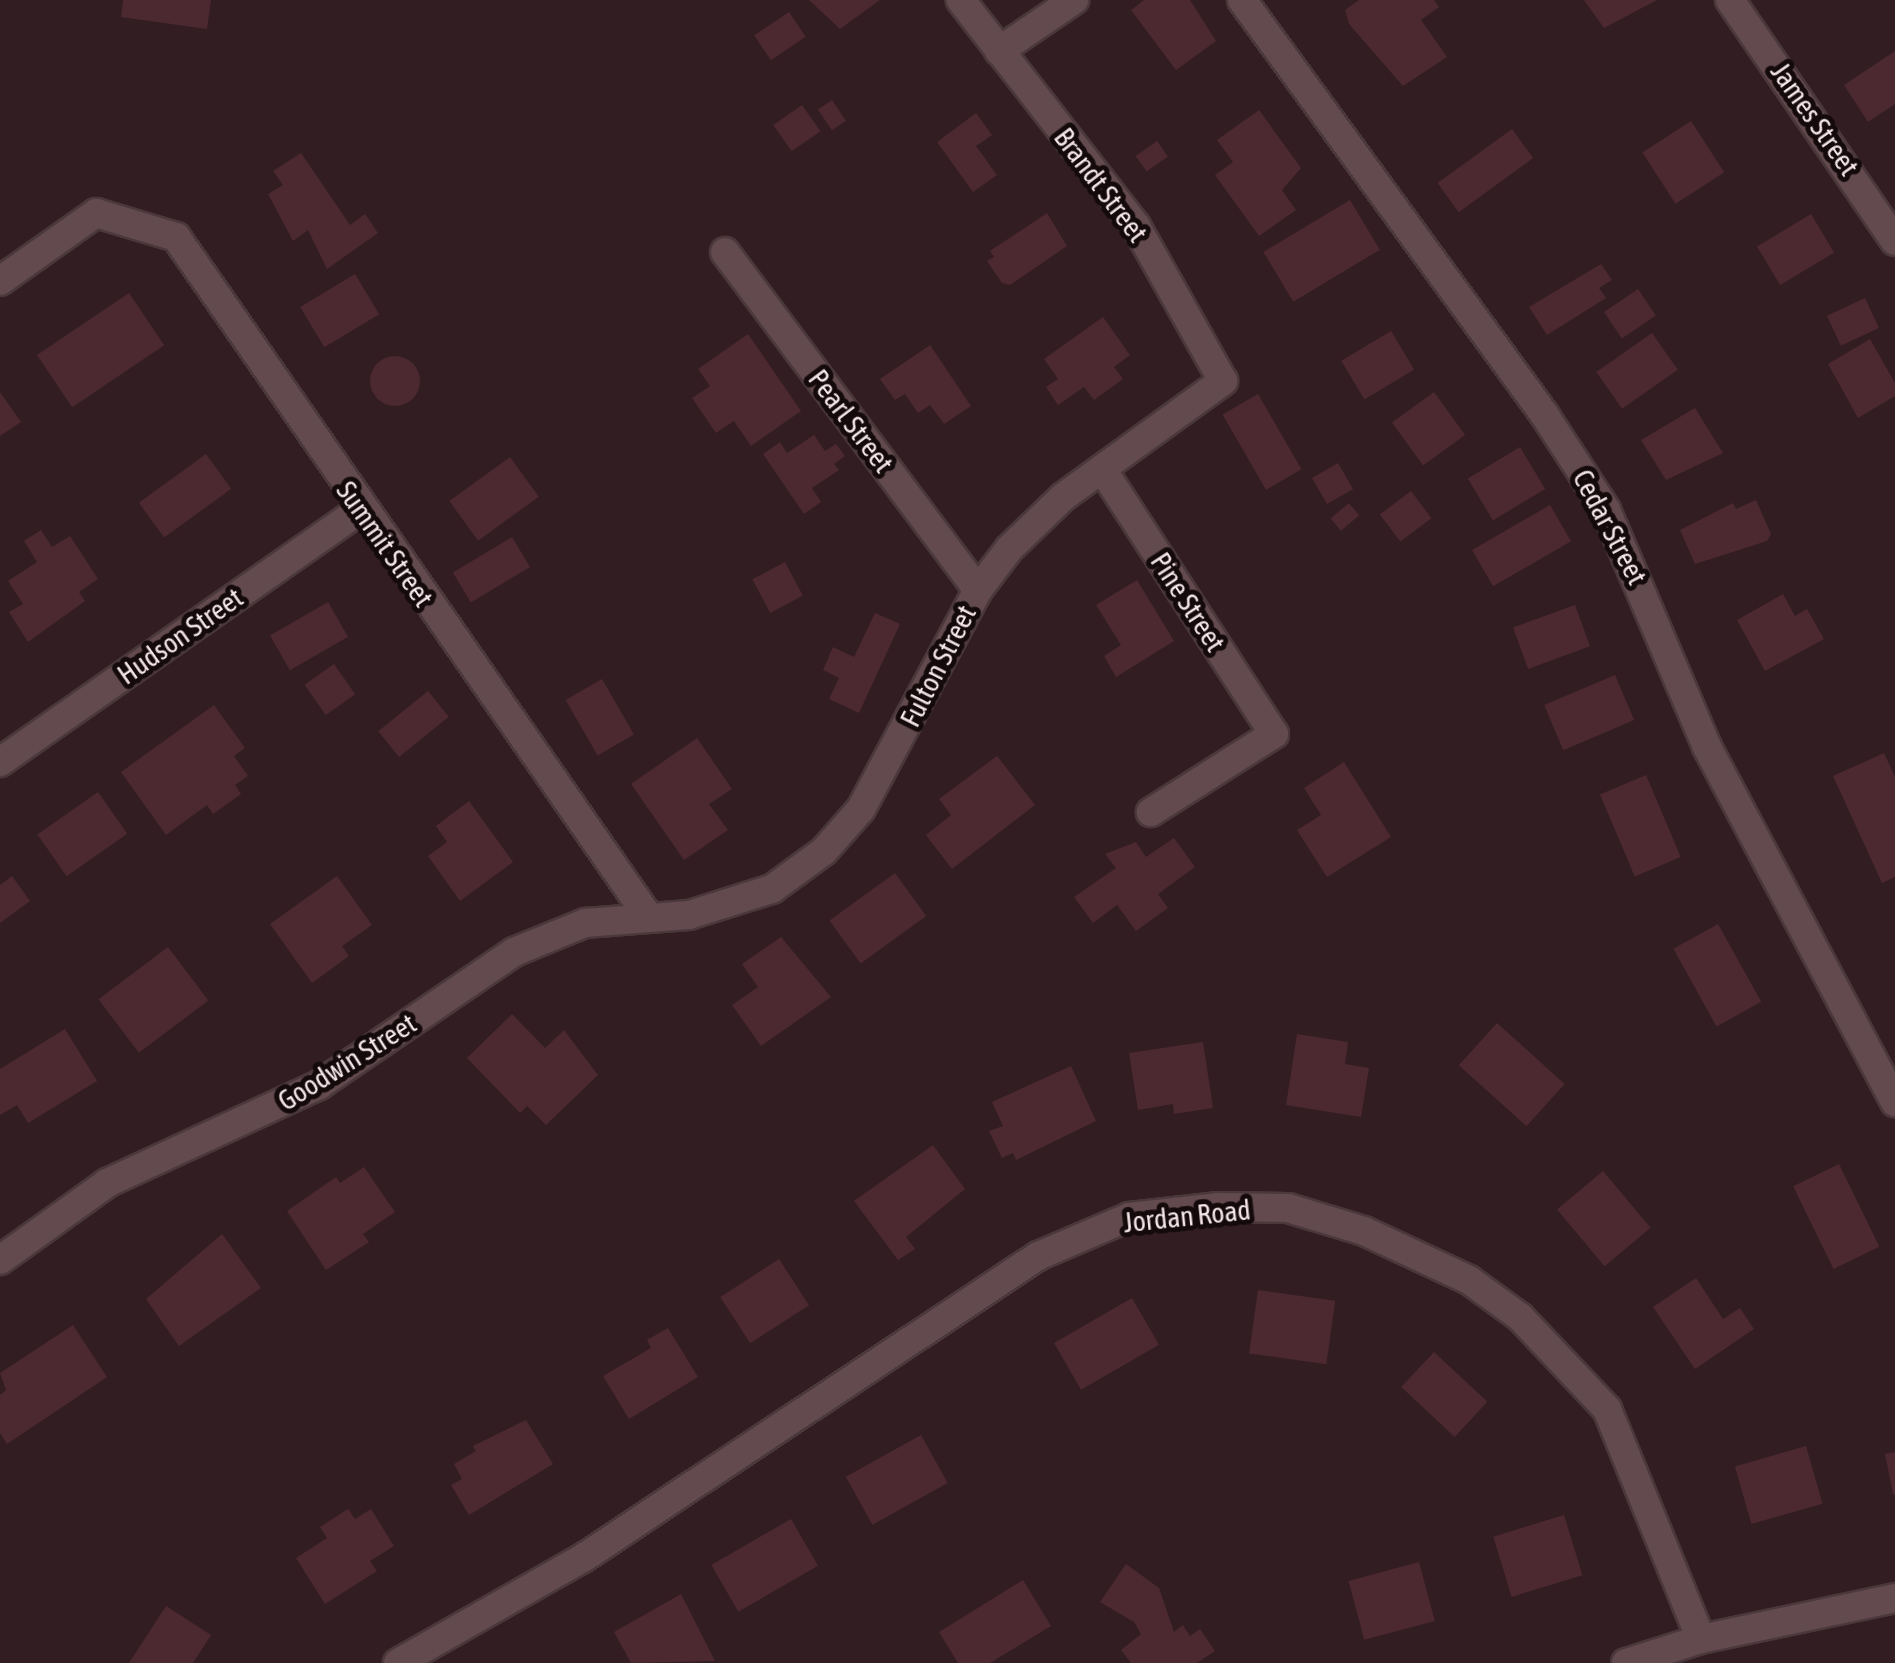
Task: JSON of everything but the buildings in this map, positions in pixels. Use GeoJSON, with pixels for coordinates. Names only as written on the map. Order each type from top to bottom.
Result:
{"type":"FeatureCollection","features":[{"type":"Feature","properties":{"kind":"street","name":"Brandt Street"},"geometry":{"type":"LineString","coordinates":[[961,0],[1136,226],[1223,380]]}},
{"type":"Feature","properties":{"kind":"street"},"geometry":{"type":"LineString","coordinates":[[998,52],[1074,0]]}},
{"type":"Feature","properties":{"kind":"street","name":"Cedar Street"},"geometry":{"type":"LineString","coordinates":[[1242,0],[1544,414],[1606,510],[1707,747],[1895,1102]]}},
{"type":"Feature","properties":{"kind":"street","name":"James Street"},"geometry":{"type":"LineString","coordinates":[[1730,0],[1895,241]]}},
{"type":"Feature","properties":{"kind":"street","name":"Summit Street"},"geometry":{"type":"LineString","coordinates":[[0,281],[96,213],[176,237],[360,510],[648,916]]}},
{"type":"Feature","properties":{"kind":"street","name":"Pearl Street"},"geometry":{"type":"LineString","coordinates":[[725,252],[978,590]]}},
{"type":"Feature","properties":{"kind":"street","name":"Fulton Street"},"geometry":{"type":"LineString","coordinates":[[648,916],[689,915],[772,889],[824,851],[861,809],[978,590],[1023,536],[1102,469],[1223,380]]}},
{"type":"Feature","properties":{"kind":"street","name":"Pine Street"},"geometry":{"type":"LineString","coordinates":[[1102,469],[1274,734],[1151,812]]}},
{"type":"Feature","properties":{"kind":"street","name":"Hudson Street"},"geometry":{"type":"LineString","coordinates":[[0,762],[360,510]]}},
{"type":"Feature","properties":{"kind":"street","name":"Goodwin Street"},"geometry":{"type":"LineString","coordinates":[[0,1260],[107,1183],[319,1085],[514,952],[585,923],[648,916]]}},
{"type":"Feature","properties":{"kind":"street","name":"Jordan Road"},"geometry":{"type":"LineString","coordinates":[[398,1663],[583,1558],[1038,1256],[1128,1217],[1218,1207],[1288,1208],[1364,1231],[1469,1280],[1520,1317],[1608,1409],[1701,1639]]}},
{"type":"Feature","properties":{"kind":"street"},"geometry":{"type":"LineString","coordinates":[[1626,1663],[1701,1639],[1895,1598]]}}]}
